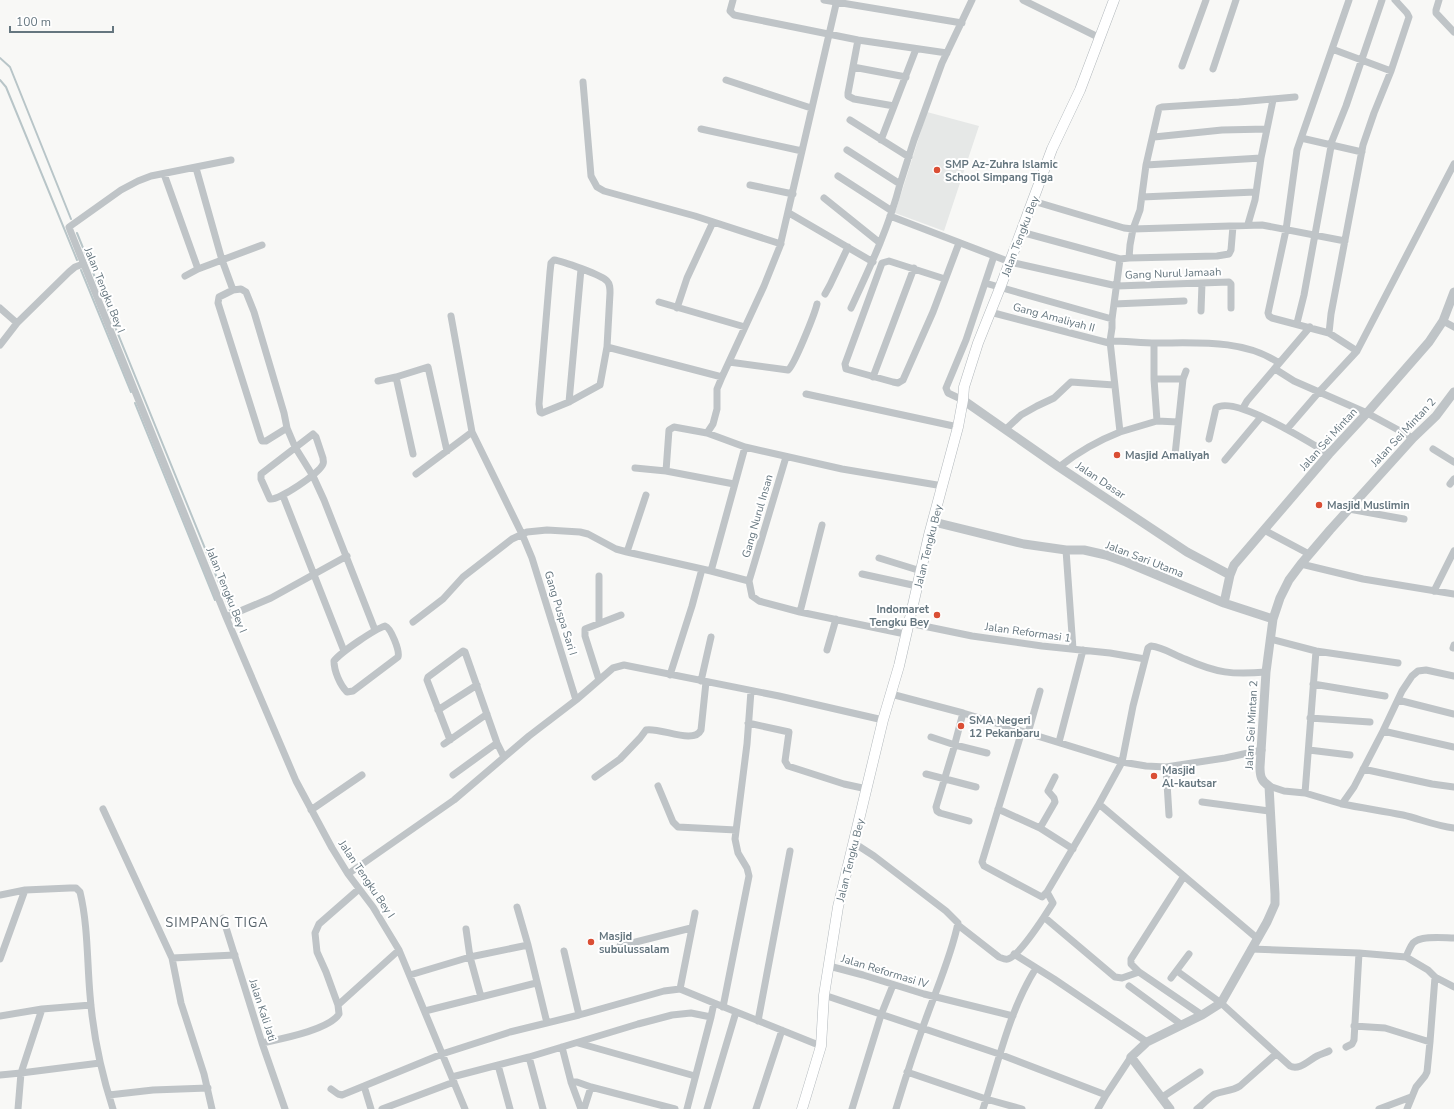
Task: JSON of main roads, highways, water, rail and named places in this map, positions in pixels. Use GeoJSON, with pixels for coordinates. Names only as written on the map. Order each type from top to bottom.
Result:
{"type":"FeatureCollection","features":[{"type":"Feature","properties":{"kind":"main road","name":"Jalan Tengku Bey"},"geometry":{"type":"LineString","coordinates":[[802,1109],[821,1046],[824,996],[838,907],[883,720],[891,694],[958,427],[964,387],[977,346],[1052,149],[1080,90],[1114,0]]}},
{"type":"Feature","properties":{"kind":"waterway"},"geometry":{"type":"LineString","coordinates":[[0,58],[10,67],[71,219]]}},
{"type":"Feature","properties":{"kind":"waterway"},"geometry":{"type":"LineString","coordinates":[[0,80],[6,87],[77,260]]}},
{"type":"Feature","properties":{"kind":"waterway"},"geometry":{"type":"LineString","coordinates":[[77,233],[230,610]]}},
{"type":"Feature","properties":{"kind":"waterway"},"geometry":{"type":"LineString","coordinates":[[81,270],[131,392]]}},
{"type":"Feature","properties":{"kind":"waterway"},"geometry":{"type":"LineString","coordinates":[[135,403],[215,600]]}},
{"type":"Feature","properties":{"kind":"place","name":"SMP Az-Zuhra Islamic School Simpang Tiga"},"geometry":{"type":"Point","coordinates":[937,170]}},
{"type":"Feature","properties":{"kind":"place","name":"Masjid Amaliyah"},"geometry":{"type":"Point","coordinates":[1117,455]}},
{"type":"Feature","properties":{"kind":"place","name":"Masjid Muslimin"},"geometry":{"type":"Point","coordinates":[1319,505]}},
{"type":"Feature","properties":{"kind":"place","name":"Indomaret Tengku Bey"},"geometry":{"type":"Point","coordinates":[937,615]}},
{"type":"Feature","properties":{"kind":"place","name":"SMA Negeri 12 Pekanbaru"},"geometry":{"type":"Point","coordinates":[961,726]}},
{"type":"Feature","properties":{"kind":"place","name":"Masjid Al-kautsar"},"geometry":{"type":"Point","coordinates":[1154,776]}},
{"type":"Feature","properties":{"kind":"place","name":"Masjid subulussalam"},"geometry":{"type":"Point","coordinates":[591,942]}},
{"type":"Feature","properties":{"kind":"district","name":"SIMPANG TIGA"},"geometry":{"type":"Point","coordinates":[217,922]}}]}
